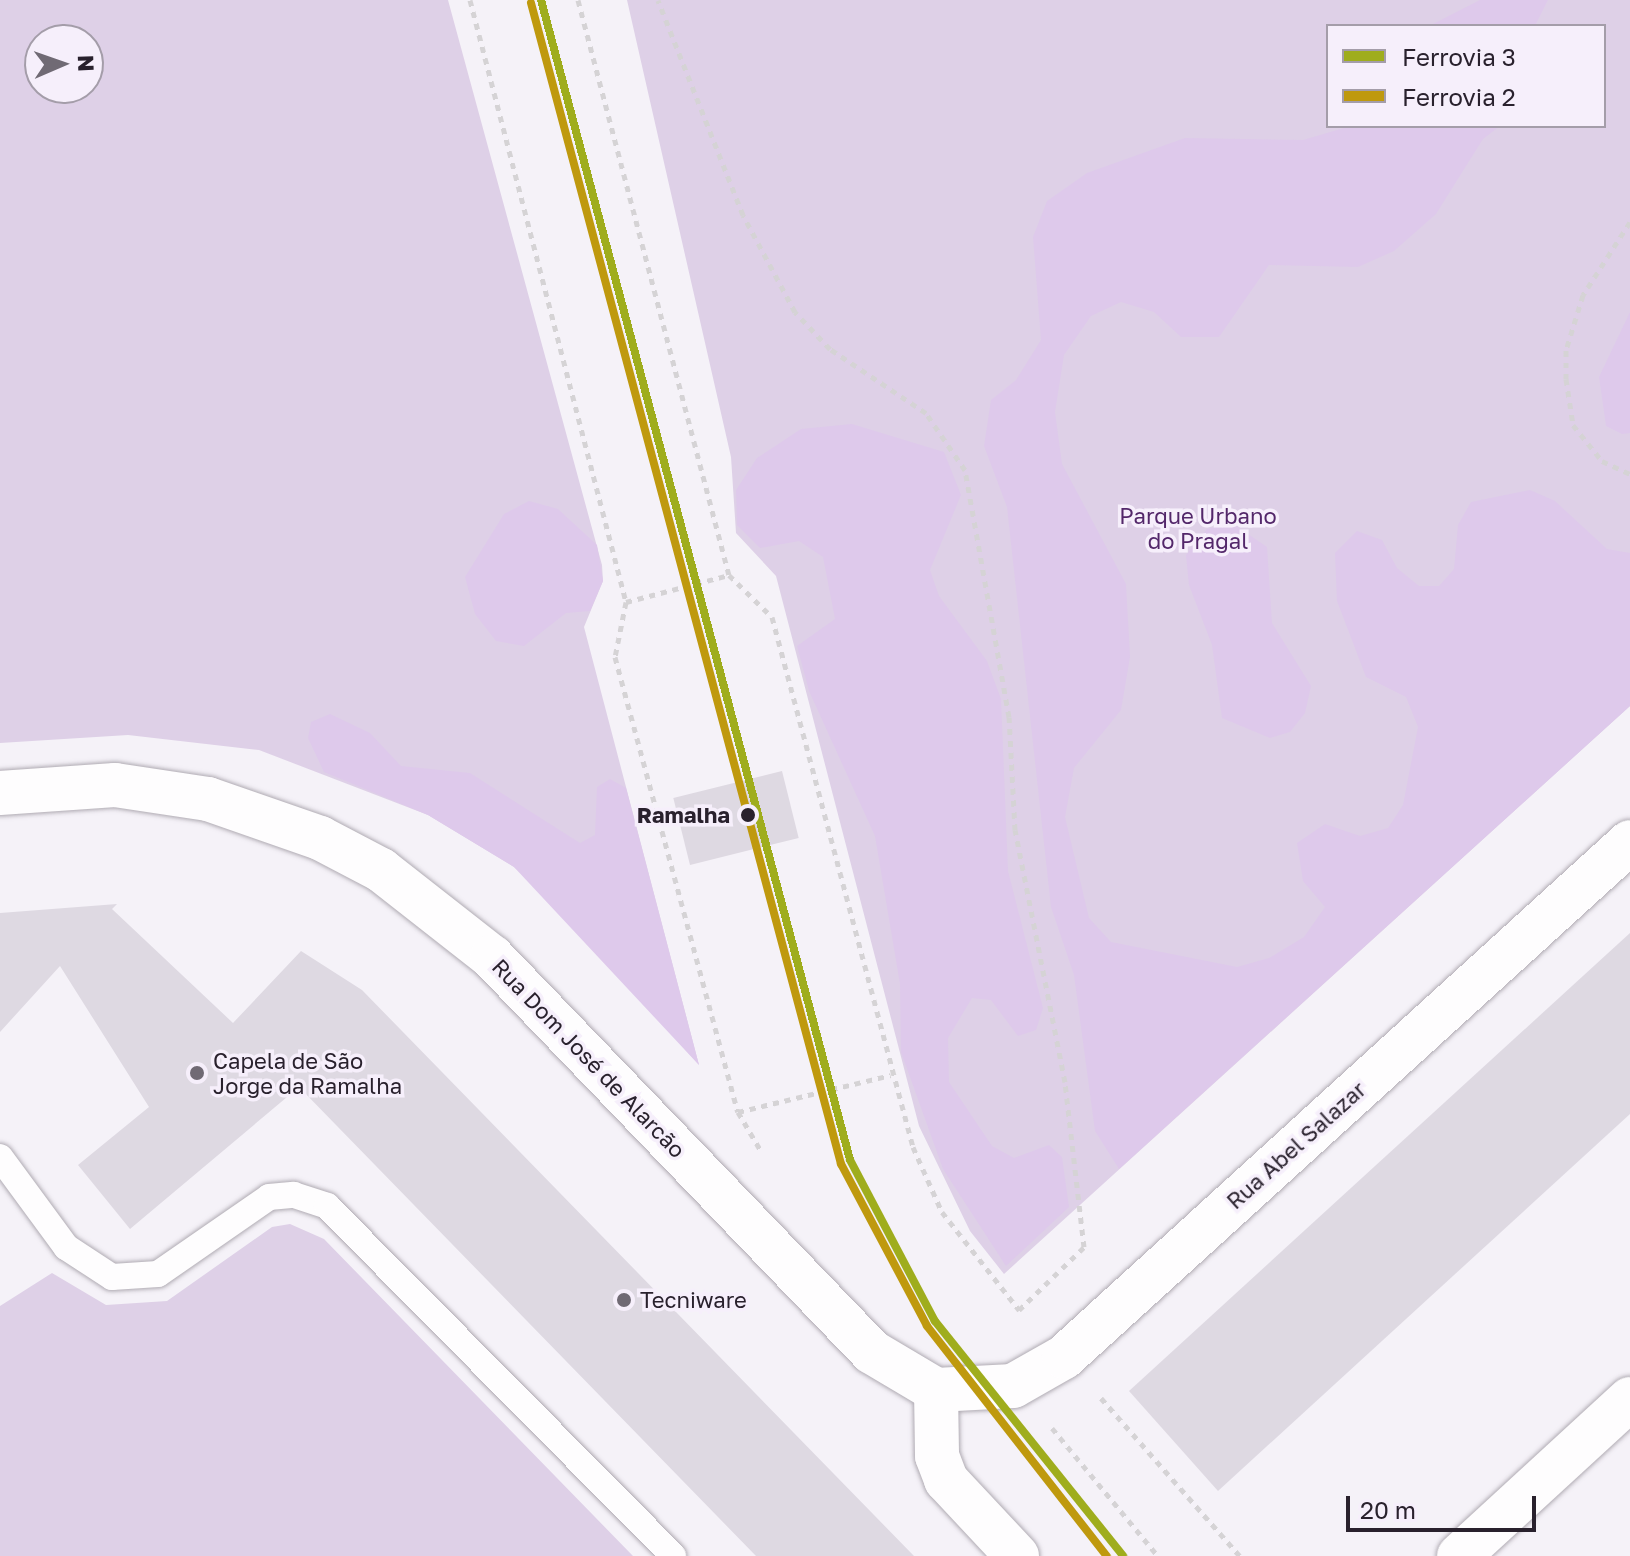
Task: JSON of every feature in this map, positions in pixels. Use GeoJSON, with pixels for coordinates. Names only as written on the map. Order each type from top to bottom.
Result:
{"type":"FeatureCollection","features":[{"type":"Feature","properties":{"kind":"street","name":"Rua Dom José de Alarcão"},"geometry":{"type":"LineString","coordinates":[[0,793],[115,785],[208,799],[320,838],[381,870],[492,957],[872,1352],[936,1390]]}},
{"type":"Feature","properties":{"kind":"street","name":"Rua Abel Salazar"},"geometry":{"type":"LineString","coordinates":[[936,1390],[1013,1386],[1064,1357],[1630,842]]}},
{"type":"Feature","properties":{"kind":"street"},"geometry":{"type":"LineString","coordinates":[[936,1390],[937,1456],[946,1480],[1017,1556]]}},
{"type":"Feature","properties":{"kind":"street"},"geometry":{"type":"LineString","coordinates":[[1459,1556],[1630,1399]]}},
{"type":"Feature","properties":{"kind":"lane"},"geometry":{"type":"LineString","coordinates":[[0,1157],[66,1247],[112,1277],[158,1274],[269,1197],[294,1195],[327,1206],[673,1556]]}},
{"type":"Feature","properties":{"kind":"path"},"geometry":{"type":"LineString","coordinates":[[470,0],[626,602],[615,657],[738,1112],[768,1164]]}},
{"type":"Feature","properties":{"kind":"path"},"geometry":{"type":"LineString","coordinates":[[578,0],[729,575],[772,617],[891,1075],[942,1212],[1019,1310],[1084,1247],[1065,1082],[1015,830],[1009,717],[965,470],[926,413],[830,349],[795,312],[743,215],[658,0]]}},
{"type":"Feature","properties":{"kind":"path"},"geometry":{"type":"LineString","coordinates":[[1630,222],[1583,295],[1566,350],[1566,379],[1573,425],[1602,461],[1630,474]]}},
{"type":"Feature","properties":{"kind":"path"},"geometry":{"type":"LineString","coordinates":[[626,602],[729,575]]}},
{"type":"Feature","properties":{"kind":"path"},"geometry":{"type":"LineString","coordinates":[[738,1112],[891,1075]]}},
{"type":"Feature","properties":{"kind":"path"},"geometry":{"type":"LineString","coordinates":[[1095,1392],[1240,1556]]}},
{"type":"Feature","properties":{"kind":"path"},"geometry":{"type":"LineString","coordinates":[[1043,1417],[1158,1556]]}},
{"type":"Feature","properties":{"kind":"green space"},"geometry":{"type":"Polygon","coordinates":[[[0,0],[448,0],[602,565],[603,581],[584,627],[699,1065],[556,905],[514,867],[428,815],[259,750],[128,735],[0,743],[0,0]]]}},
{"type":"Feature","properties":{"kind":"green space","name":"Parque Urbano do Pragal"},"geometry":{"type":"Polygon","coordinates":[[[627,0],[1630,0],[1630,706],[1004,1274],[970,1231],[919,1126],[776,576],[736,533],[731,457],[627,0]]]}},
{"type":"Feature","properties":{"kind":"green space"},"geometry":{"type":"Polygon","coordinates":[[[290,1224],[324,1239],[633,1556],[0,1556],[0,1306],[52,1273],[106,1305],[167,1301],[272,1227],[290,1224]]]}},
{"type":"Feature","properties":{"kind":"shaded area"},"geometry":{"type":"Polygon","coordinates":[[[1480,0],[1548,0],[1536,24],[1433,24],[1480,0]]]}},
{"type":"Feature","properties":{"kind":"shaded area"},"geometry":{"type":"Polygon","coordinates":[[[1344,128],[1497,128],[1483,139],[1436,214],[1394,251],[1358,267],[1269,265],[1219,337],[1181,337],[1154,312],[1121,302],[1091,316],[1064,355],[1055,412],[1062,464],[1126,584],[1130,657],[1121,710],[1074,768],[1065,817],[1089,918],[1111,942],[1237,967],[1269,958],[1304,937],[1325,907],[1303,881],[1297,843],[1325,824],[1360,836],[1388,828],[1403,805],[1418,727],[1406,697],[1366,677],[1337,601],[1335,553],[1357,531],[1382,540],[1397,568],[1419,586],[1439,586],[1454,569],[1458,525],[1471,502],[1530,490],[1555,501],[1607,549],[1630,553],[1630,706],[1119,1169],[1095,1131],[1074,975],[1051,907],[1007,507],[984,446],[991,400],[1016,380],[1041,340],[1033,237],[1047,201],[1087,173],[1185,138],[1303,140],[1344,128]]]}},
{"type":"Feature","properties":{"kind":"shaded area"},"geometry":{"type":"Polygon","coordinates":[[[1630,312],[1630,433],[1622,434],[1606,426],[1599,377],[1630,312]]]}},
{"type":"Feature","properties":{"kind":"shaded area"},"geometry":{"type":"Polygon","coordinates":[[[852,424],[944,452],[961,495],[930,570],[939,596],[987,661],[1001,699],[1008,871],[1043,1008],[1036,1030],[1018,1036],[991,1000],[972,998],[948,1038],[949,1082],[992,1146],[1014,1158],[1049,1145],[1062,1157],[1069,1207],[1006,1266],[943,1169],[901,1052],[900,984],[875,836],[809,691],[797,646],[835,619],[823,557],[799,541],[760,548],[737,525],[736,490],[757,458],[801,429],[852,424]]]}},
{"type":"Feature","properties":{"kind":"shaded area"},"geometry":{"type":"Polygon","coordinates":[[[529,501],[558,509],[597,545],[603,581],[590,611],[566,613],[524,646],[496,641],[475,614],[465,577],[504,514],[529,501]]]}},
{"type":"Feature","properties":{"kind":"shaded area"},"geometry":{"type":"Polygon","coordinates":[[[1232,523],[1267,547],[1272,623],[1311,686],[1305,713],[1290,732],[1270,738],[1222,718],[1212,645],[1189,585],[1186,555],[1207,529],[1232,523]]]}},
{"type":"Feature","properties":{"kind":"shaded area"},"geometry":{"type":"Polygon","coordinates":[[[330,714],[370,733],[401,766],[470,773],[580,843],[595,835],[597,787],[610,779],[626,788],[699,1065],[514,867],[428,815],[324,772],[308,738],[311,722],[330,714]]]}},
{"type":"Feature","properties":{"kind":"building"},"geometry":{"type":"Polygon","coordinates":[[[782,771],[799,838],[690,865],[673,798],[782,771]]]}},
{"type":"Feature","properties":{"kind":"building"},"geometry":{"type":"Polygon","coordinates":[[[117,904],[112,909],[233,1023],[301,951],[362,990],[914,1556],[756,1556],[299,1087],[130,1229],[78,1165],[149,1107],[60,966],[0,1032],[0,913],[117,904]]]}},
{"type":"Feature","properties":{"kind":"building"},"geometry":{"type":"Polygon","coordinates":[[[1630,933],[1630,1114],[1218,1491],[1129,1391],[1630,933]]]}},
{"type":"Feature","properties":{"kind":"rail line","name":"3"},"geometry":{"type":"LineString","coordinates":[[541,0],[850,1160],[935,1321],[1123,1556]]}},
{"type":"Feature","properties":{"kind":"rail line","name":"2"},"geometry":{"type":"LineString","coordinates":[[531,3],[841,1164],[927,1326],[1107,1556]]}},
{"type":"Feature","properties":{"kind":"place","name":"Ramalha"},"geometry":{"type":"Point","coordinates":[748,815]}},
{"type":"Feature","properties":{"kind":"place","name":"Capela de São Jorge da Ramalha"},"geometry":{"type":"Point","coordinates":[197,1073]}},
{"type":"Feature","properties":{"kind":"place","name":"Tecniware"},"geometry":{"type":"Point","coordinates":[624,1300]}}]}
